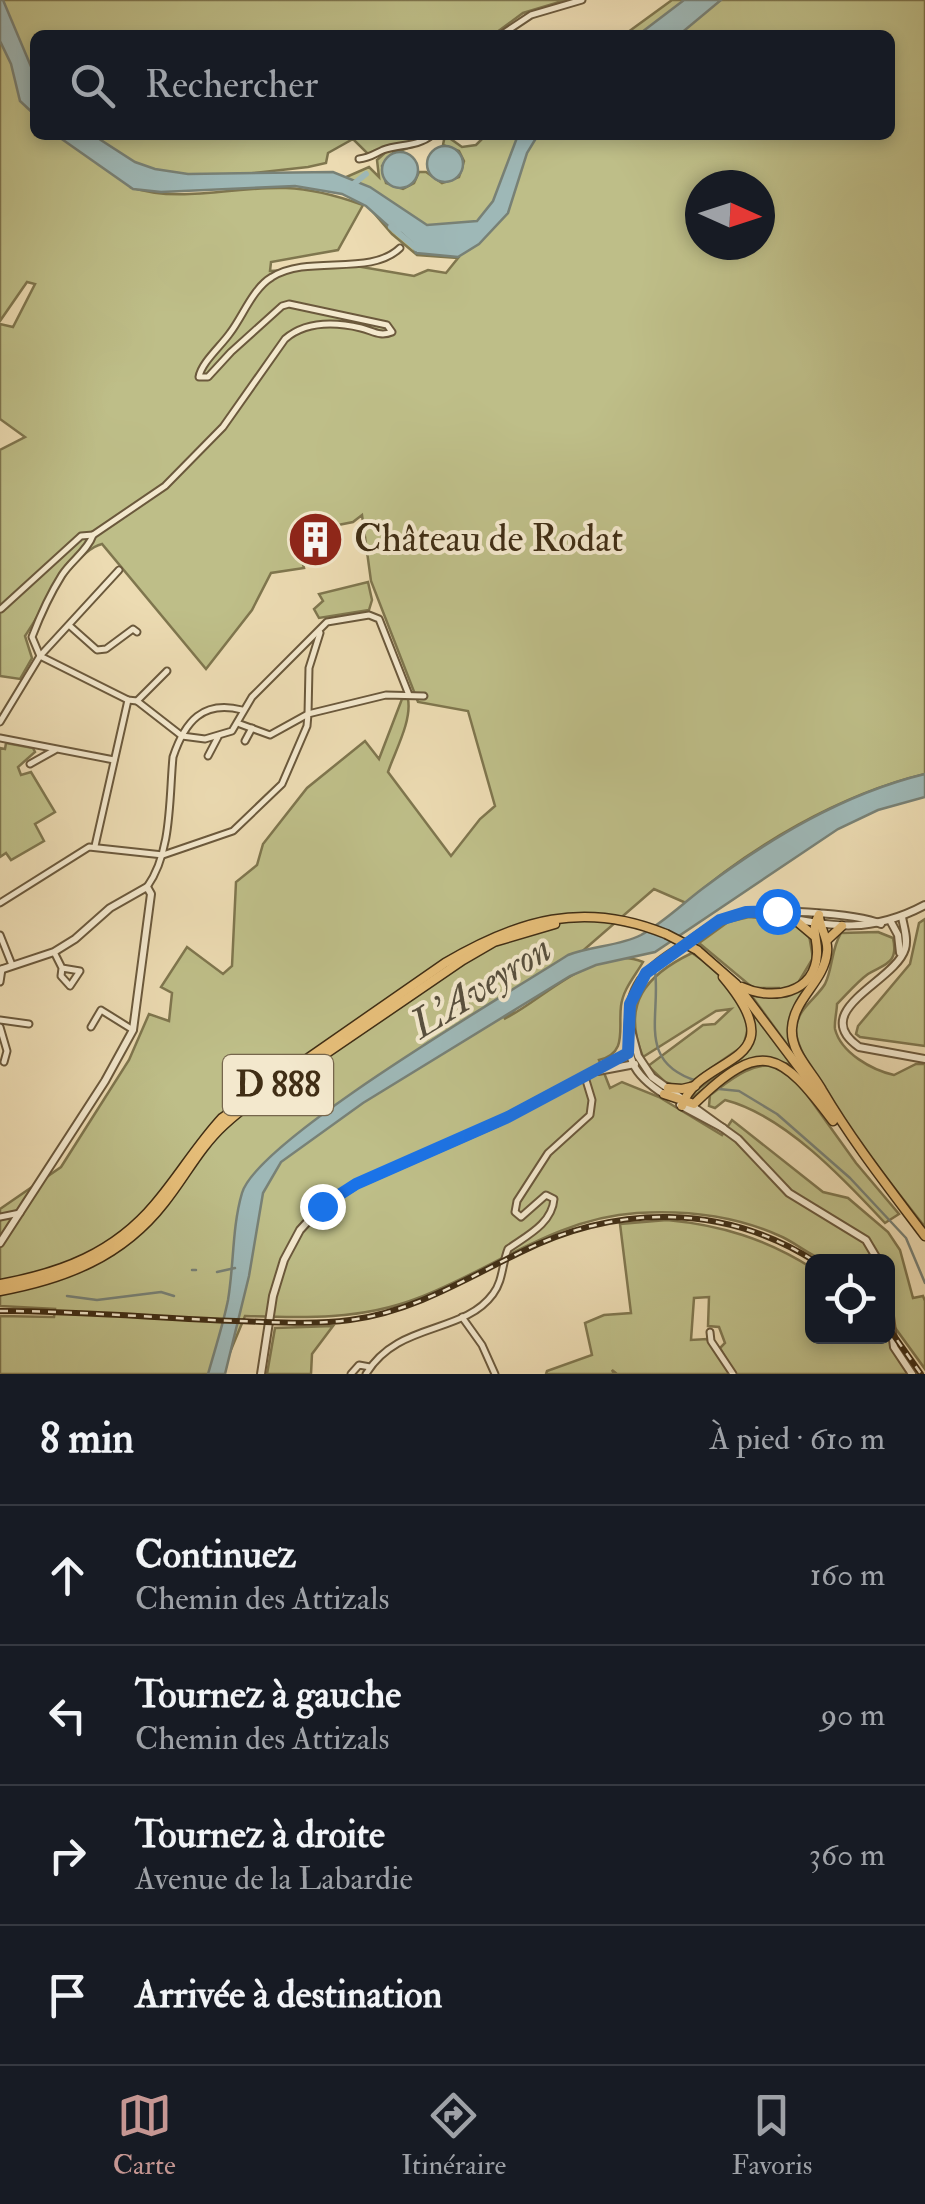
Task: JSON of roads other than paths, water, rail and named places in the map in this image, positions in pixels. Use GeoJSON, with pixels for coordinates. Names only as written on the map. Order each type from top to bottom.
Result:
{"type":"FeatureCollection","features":[{"type":"Feature","properties":{"kind":"main road","name":"D 888"},"geometry":{"type":"LineString","coordinates":[[0,1288],[50,1274],[106,1248],[156,1203],[194,1148],[222,1118],[482,941],[518,927],[589,918],[614,919],[650,928],[712,961]]}},
{"type":"Feature","properties":{"kind":"main road"},"geometry":{"type":"LineString","coordinates":[[736,984],[764,996],[778,996],[802,985],[815,966],[816,943],[794,919]]}},
{"type":"Feature","properties":{"kind":"main road"},"geometry":{"type":"LineString","coordinates":[[813,936],[818,920]]}},
{"type":"Feature","properties":{"kind":"main road"},"geometry":{"type":"LineString","coordinates":[[818,920],[828,940],[824,968],[797,1009],[792,1033],[795,1048],[833,1113]]}},
{"type":"Feature","properties":{"kind":"main road"},"geometry":{"type":"LineString","coordinates":[[828,940],[842,926]]}},
{"type":"Feature","properties":{"kind":"main road"},"geometry":{"type":"LineString","coordinates":[[712,961],[736,984],[925,1236]]}},
{"type":"Feature","properties":{"kind":"main road"},"geometry":{"type":"LineString","coordinates":[[683,1102],[699,1084],[739,1055],[750,1032],[748,1013],[712,961]]}},
{"type":"Feature","properties":{"kind":"main road"},"geometry":{"type":"LineString","coordinates":[[666,1091],[694,1104],[739,1068],[761,1061],[776,1062],[800,1077],[860,1158],[868,1160]]}},
{"type":"Feature","properties":{"kind":"main road"},"geometry":{"type":"LineString","coordinates":[[666,1091],[699,1084]]}},
{"type":"Feature","properties":{"kind":"street"},"geometry":{"type":"LineString","coordinates":[[508,30],[531,15],[582,0]]}},
{"type":"Feature","properties":{"kind":"street"},"geometry":{"type":"LineString","coordinates":[[360,159],[426,140]]}},
{"type":"Feature","properties":{"kind":"street"},"geometry":{"type":"LineString","coordinates":[[1,609],[81,536],[92,535],[165,486],[223,426],[296,329],[317,324],[358,327],[380,335],[392,332],[387,324],[289,304],[282,306],[208,377],[200,377],[202,367],[270,278],[317,265],[372,262],[389,257],[400,248]]}},
{"type":"Feature","properties":{"kind":"street"},"geometry":{"type":"LineString","coordinates":[[92,535],[90,544],[62,576],[35,628],[33,645],[40,656],[137,701],[182,736],[218,738],[232,731],[242,710],[327,622],[374,615],[379,619],[409,695]]}},
{"type":"Feature","properties":{"kind":"street"},"geometry":{"type":"LineString","coordinates":[[0,722],[3,709],[40,656],[119,570]]}},
{"type":"Feature","properties":{"kind":"street"},"geometry":{"type":"LineString","coordinates":[[70,626],[98,650],[106,649],[133,629],[137,632]]}},
{"type":"Feature","properties":{"kind":"street"},"geometry":{"type":"LineString","coordinates":[[0,903],[84,849],[96,846],[163,855],[243,824],[282,784],[307,726],[309,668],[321,630]]}},
{"type":"Feature","properties":{"kind":"street"},"geometry":{"type":"LineString","coordinates":[[137,701],[166,671]]}},
{"type":"Feature","properties":{"kind":"street"},"geometry":{"type":"LineString","coordinates":[[239,723],[270,736],[308,714],[374,697],[424,696]]}},
{"type":"Feature","properties":{"kind":"street"},"geometry":{"type":"LineString","coordinates":[[96,846],[128,700]]}},
{"type":"Feature","properties":{"kind":"street"},"geometry":{"type":"LineString","coordinates":[[0,982],[1,970],[54,952],[110,908],[147,887],[163,855],[174,757],[182,736],[199,714],[209,708],[223,705],[242,710]]}},
{"type":"Feature","properties":{"kind":"street"},"geometry":{"type":"LineString","coordinates":[[245,740],[252,728]]}},
{"type":"Feature","properties":{"kind":"street"},"geometry":{"type":"LineString","coordinates":[[0,738],[114,760]]}},
{"type":"Feature","properties":{"kind":"street"},"geometry":{"type":"LineString","coordinates":[[208,756],[218,738]]}},
{"type":"Feature","properties":{"kind":"street"},"geometry":{"type":"LineString","coordinates":[[30,764],[58,749]]}},
{"type":"Feature","properties":{"kind":"street"},"geometry":{"type":"LineString","coordinates":[[0,1243],[134,1030],[153,902],[147,887]]}},
{"type":"Feature","properties":{"kind":"street"},"geometry":{"type":"LineString","coordinates":[[666,1091],[628,1053],[635,990],[664,958],[720,920],[760,911],[842,926],[891,922],[925,905]]}},
{"type":"Feature","properties":{"kind":"street"},"geometry":{"type":"LineString","coordinates":[[760,911],[794,919],[881,924]]}},
{"type":"Feature","properties":{"kind":"street"},"geometry":{"type":"LineString","coordinates":[[902,918],[905,949],[899,960],[846,1009],[845,1033],[859,1047],[925,1059]]}},
{"type":"Feature","properties":{"kind":"street"},"geometry":{"type":"LineString","coordinates":[[891,922],[901,948],[899,960]]}},
{"type":"Feature","properties":{"kind":"street"},"geometry":{"type":"LineString","coordinates":[[0,935],[13,966]]}},
{"type":"Feature","properties":{"kind":"street"},"geometry":{"type":"LineString","coordinates":[[54,952],[62,968]]}},
{"type":"Feature","properties":{"kind":"street"},"geometry":{"type":"LineString","coordinates":[[91,1026],[102,1010],[134,1030]]}},
{"type":"Feature","properties":{"kind":"street"},"geometry":{"type":"LineString","coordinates":[[629,1019],[637,1064]]}},
{"type":"Feature","properties":{"kind":"street"},"geometry":{"type":"LineString","coordinates":[[4,1062],[7,1051],[0,1024],[28,1024]]}},
{"type":"Feature","properties":{"kind":"street"},"geometry":{"type":"LineString","coordinates":[[260,1374],[273,1296],[284,1260],[300,1230],[322,1206],[356,1184],[496,1123],[628,1053]]}},
{"type":"Feature","properties":{"kind":"street"},"geometry":{"type":"LineString","coordinates":[[596,1072],[637,1064]]}},
{"type":"Feature","properties":{"kind":"street"},"geometry":{"type":"LineString","coordinates":[[352,1374],[359,1365],[368,1371],[401,1341],[462,1317],[492,1296],[500,1283],[508,1250],[532,1234],[553,1208],[554,1199],[546,1194],[524,1216],[516,1215],[514,1210],[548,1153],[590,1115],[592,1100],[585,1077]]}},
{"type":"Feature","properties":{"kind":"street"},"geometry":{"type":"LineString","coordinates":[[683,1102],[723,1128]]}},
{"type":"Feature","properties":{"kind":"street"},"geometry":{"type":"LineString","coordinates":[[694,1104],[789,1193],[866,1240],[875,1254]]}},
{"type":"Feature","properties":{"kind":"street"},"geometry":{"type":"LineString","coordinates":[[0,1217],[20,1213]]}},
{"type":"Feature","properties":{"kind":"street"},"geometry":{"type":"LineString","coordinates":[[462,1317],[495,1374]]}},
{"type":"Feature","properties":{"kind":"street"},"geometry":{"type":"LineString","coordinates":[[447,1323],[469,1331]]}},
{"type":"Feature","properties":{"kind":"street"},"geometry":{"type":"LineString","coordinates":[[710,1332],[711,1341],[733,1374]]}},
{"type":"Feature","properties":{"kind":"street"},"geometry":{"type":"LineString","coordinates":[[894,1344],[912,1374]]}},
{"type":"Feature","properties":{"kind":"water"},"geometry":{"type":"Polygon","coordinates":[[[3,0],[30,64],[30,110],[20,101],[11,64],[0,41],[3,0]]]}},
{"type":"Feature","properties":{"kind":"water"},"geometry":{"type":"Polygon","coordinates":[[[684,0],[721,0],[685,30],[645,30],[684,0]]]}},
{"type":"Feature","properties":{"kind":"water"},"geometry":{"type":"Polygon","coordinates":[[[63,140],[101,140],[135,162],[188,174],[333,172],[370,187],[427,225],[477,221],[493,201],[516,140],[535,140],[508,213],[479,244],[458,257],[416,253],[401,233],[396,233],[366,206],[342,194],[295,186],[161,192],[133,189],[63,140]]]}},
{"type":"Feature","properties":{"kind":"water"},"geometry":{"type":"Polygon","coordinates":[[[445,146],[457,152],[463,164],[457,176],[445,182],[433,176],[427,164],[433,152],[445,146]]]}},
{"type":"Feature","properties":{"kind":"water"},"geometry":{"type":"Polygon","coordinates":[[[400,152],[412,158],[418,170],[412,182],[400,188],[388,182],[382,170],[388,158],[400,152]]]}},
{"type":"Feature","properties":{"kind":"water"},"geometry":{"type":"Polygon","coordinates":[[[925,774],[925,797],[878,810],[838,829],[655,952],[596,965],[570,976],[363,1103],[281,1162],[263,1193],[249,1276],[225,1374],[208,1374],[228,1300],[242,1193],[258,1169],[291,1138],[389,1068],[568,955],[641,935],[727,871],[808,820],[865,793],[925,774]]]}},
{"type":"Feature","properties":{"kind":"waterway"},"geometry":{"type":"LineString","coordinates":[[351,186],[366,174]]}},
{"type":"Feature","properties":{"kind":"waterway"},"geometry":{"type":"LineString","coordinates":[[391,227],[416,248]]}},
{"type":"Feature","properties":{"kind":"waterway"},"geometry":{"type":"LineString","coordinates":[[655,971],[658,1050],[678,1073],[697,1081]]}},
{"type":"Feature","properties":{"kind":"waterway"},"geometry":{"type":"LineString","coordinates":[[719,1089],[739,1091],[777,1114],[850,1178],[906,1238],[925,1283]]}},
{"type":"Feature","properties":{"kind":"waterway"},"geometry":{"type":"LineString","coordinates":[[217,1272],[235,1268]]}},
{"type":"Feature","properties":{"kind":"waterway"},"geometry":{"type":"LineString","coordinates":[[67,1296],[97,1300],[161,1292],[174,1296]]}},
{"type":"Feature","properties":{"kind":"railway"},"geometry":{"type":"LineString","coordinates":[[0,1311],[279,1322],[350,1320],[416,1302],[556,1237],[593,1225],[631,1219],[707,1220],[744,1229],[805,1256]]}},
{"type":"Feature","properties":{"kind":"railway"},"geometry":{"type":"LineString","coordinates":[[895,1337],[921,1374]]}},
{"type":"Feature","properties":{"kind":"place","name":"Château de Rodat"},"geometry":{"type":"Point","coordinates":[315,539]}},
{"type":"Feature","properties":{"kind":"water label","name":"L'Aveyron"},"geometry":{"type":"Point","coordinates":[481,987]}}]}
